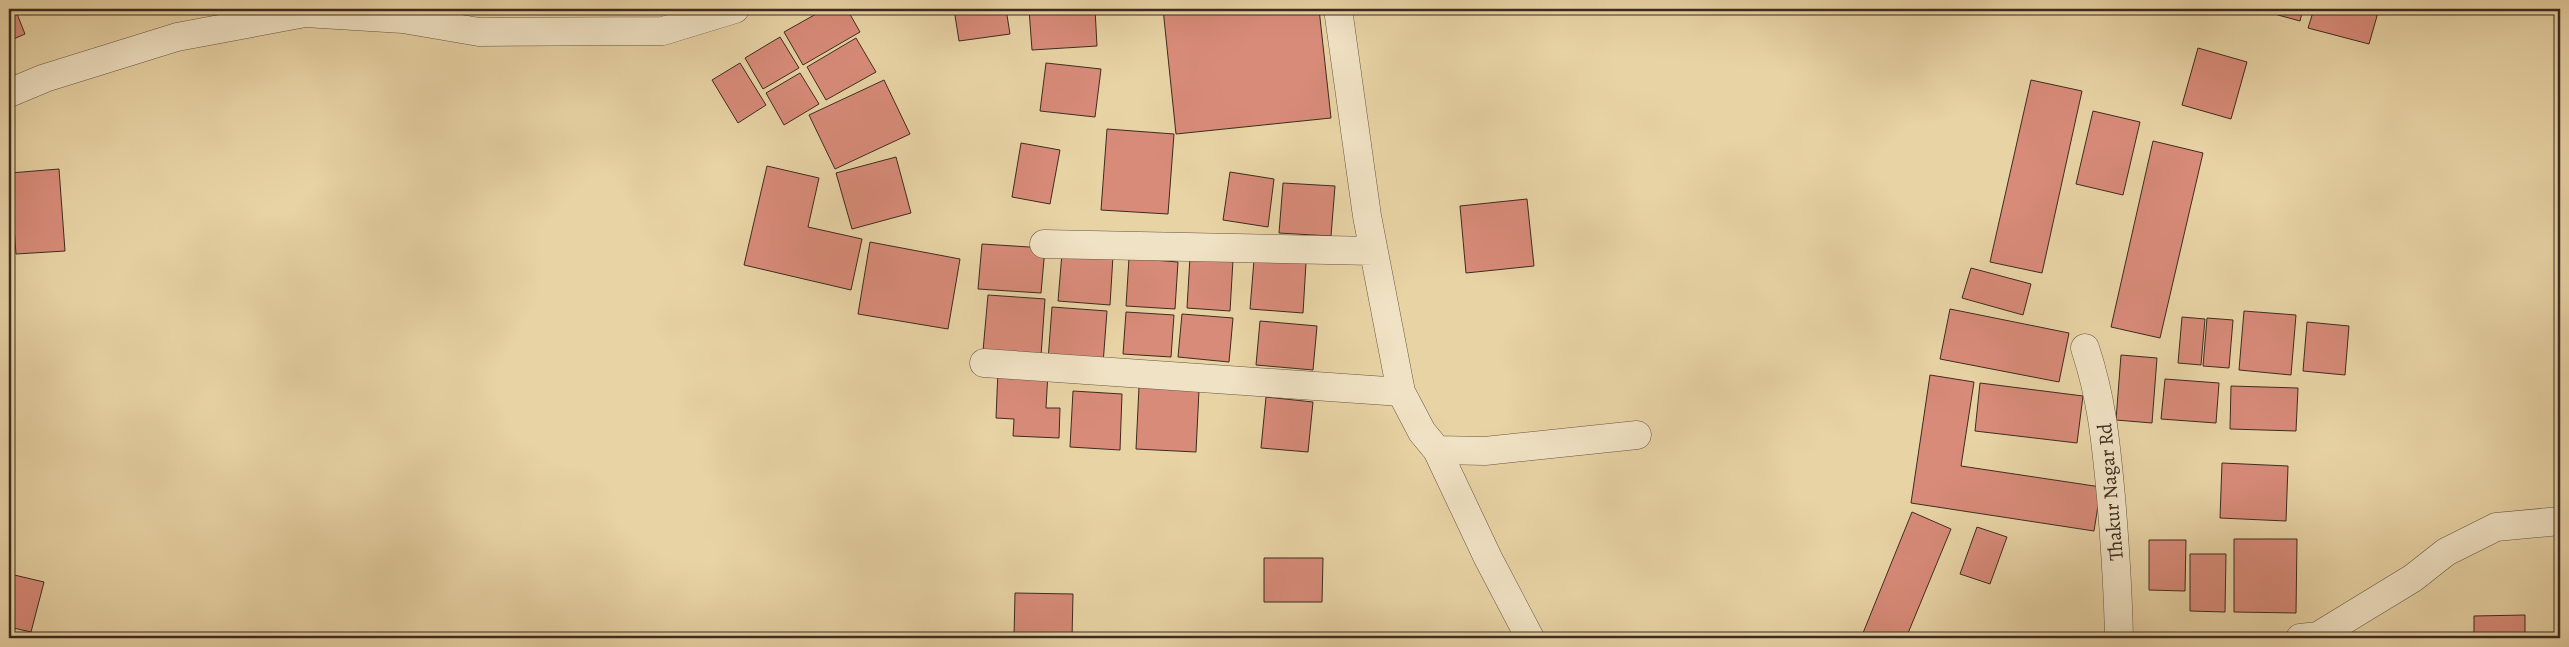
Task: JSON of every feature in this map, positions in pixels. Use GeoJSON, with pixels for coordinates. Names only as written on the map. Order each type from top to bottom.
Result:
{"type":"FeatureCollection","features":[{"type":"Feature","properties":{"kind":"street"},"geometry":{"type":"LineString","coordinates":[[9,92],[45,78],[177,37],[305,13],[403,19],[478,32],[662,31],[735,9]]}},
{"type":"Feature","properties":{"kind":"street"},"geometry":{"type":"LineString","coordinates":[[1338,9],[1374,251],[1401,392],[1422,432],[1437,450],[1488,558],[1530,638]]}},
{"type":"Feature","properties":{"kind":"street"},"geometry":{"type":"LineString","coordinates":[[1044,244],[1374,251]]}},
{"type":"Feature","properties":{"kind":"street","name":"Thakur Nagar Rd"},"geometry":{"type":"LineString","coordinates":[[2085,348],[2098,386],[2103,418],[2118,578],[2119,638]]}},
{"type":"Feature","properties":{"kind":"street"},"geometry":{"type":"LineString","coordinates":[[984,363],[1401,392]]}},
{"type":"Feature","properties":{"kind":"street"},"geometry":{"type":"LineString","coordinates":[[1437,450],[1485,451],[1637,434]]}},
{"type":"Feature","properties":{"kind":"street"},"geometry":{"type":"LineString","coordinates":[[2312,638],[2413,578],[2446,552],[2496,527],[2560,522]]}},
{"type":"Feature","properties":{"kind":"building"},"geometry":{"type":"Polygon","coordinates":[[[9,9],[15,9],[25,34],[9,41],[9,9]]]}},
{"type":"Feature","properties":{"kind":"building"},"geometry":{"type":"Polygon","coordinates":[[[615,9],[655,9],[656,12],[615,14],[615,9]]]}},
{"type":"Feature","properties":{"kind":"building"},"geometry":{"type":"Polygon","coordinates":[[[825,9],[847,9],[860,32],[803,65],[784,32],[825,9]]]}},
{"type":"Feature","properties":{"kind":"building"},"geometry":{"type":"Polygon","coordinates":[[[954,9],[1006,9],[1010,34],[959,41],[954,9]]]}},
{"type":"Feature","properties":{"kind":"building"},"geometry":{"type":"Polygon","coordinates":[[[1029,9],[1095,9],[1097,46],[1032,50],[1029,9]]]}},
{"type":"Feature","properties":{"kind":"building"},"geometry":{"type":"Polygon","coordinates":[[[1163,9],[1319,9],[1331,118],[1176,134],[1163,9]]]}},
{"type":"Feature","properties":{"kind":"building"},"geometry":{"type":"Polygon","coordinates":[[[2256,9],[2303,9],[2300,21],[2256,9]]]}},
{"type":"Feature","properties":{"kind":"building"},"geometry":{"type":"Polygon","coordinates":[[[2314,9],[2379,9],[2369,44],[2308,28],[2314,9]]]}},
{"type":"Feature","properties":{"kind":"building"},"geometry":{"type":"Polygon","coordinates":[[[780,37],[799,68],[763,89],[745,58],[780,37]]]}},
{"type":"Feature","properties":{"kind":"building"},"geometry":{"type":"Polygon","coordinates":[[[856,38],[876,72],[826,100],[807,67],[856,38]]]}},
{"type":"Feature","properties":{"kind":"building"},"geometry":{"type":"Polygon","coordinates":[[[2198,48],[2247,62],[2231,119],[2182,105],[2198,48]]]}},
{"type":"Feature","properties":{"kind":"building"},"geometry":{"type":"Polygon","coordinates":[[[740,63],[766,105],[738,123],[712,80],[740,63]]]}},
{"type":"Feature","properties":{"kind":"building"},"geometry":{"type":"Polygon","coordinates":[[[1046,63],[1101,69],[1095,117],[1040,111],[1046,63]]]}},
{"type":"Feature","properties":{"kind":"building"},"geometry":{"type":"Polygon","coordinates":[[[800,73],[819,104],[784,125],[766,93],[800,73]]]}},
{"type":"Feature","properties":{"kind":"building"},"geometry":{"type":"Polygon","coordinates":[[[884,80],[910,134],[835,169],[809,115],[884,80]]]}},
{"type":"Feature","properties":{"kind":"building"},"geometry":{"type":"Polygon","coordinates":[[[2031,80],[2082,91],[2042,273],[1990,262],[2031,80]]]}},
{"type":"Feature","properties":{"kind":"building"},"geometry":{"type":"Polygon","coordinates":[[[2093,111],[2140,122],[2123,195],[2076,184],[2093,111]]]}},
{"type":"Feature","properties":{"kind":"building"},"geometry":{"type":"Polygon","coordinates":[[[1107,129],[1174,134],[1168,214],[1101,210],[1107,129]]]}},
{"type":"Feature","properties":{"kind":"building"},"geometry":{"type":"Polygon","coordinates":[[[2153,141],[2203,153],[2160,338],[2111,327],[2153,141]]]}},
{"type":"Feature","properties":{"kind":"building"},"geometry":{"type":"Polygon","coordinates":[[[1021,143],[1060,150],[1050,204],[1012,197],[1021,143]]]}},
{"type":"Feature","properties":{"kind":"building"},"geometry":{"type":"Polygon","coordinates":[[[896,157],[911,213],[852,229],[836,173],[896,157]]]}},
{"type":"Feature","properties":{"kind":"building"},"geometry":{"type":"Polygon","coordinates":[[[767,166],[819,178],[808,227],[862,239],[851,290],[744,265],[767,166]]]}},
{"type":"Feature","properties":{"kind":"building"},"geometry":{"type":"Polygon","coordinates":[[[59,169],[65,251],[16,254],[10,173],[59,169]]]}},
{"type":"Feature","properties":{"kind":"building"},"geometry":{"type":"Polygon","coordinates":[[[1230,172],[1274,179],[1268,227],[1223,220],[1230,172]]]}},
{"type":"Feature","properties":{"kind":"building"},"geometry":{"type":"Polygon","coordinates":[[[1283,183],[1335,186],[1331,236],[1279,233],[1283,183]]]}},
{"type":"Feature","properties":{"kind":"building"},"geometry":{"type":"Polygon","coordinates":[[[1527,199],[1534,266],[1466,273],[1460,206],[1527,199]]]}},
{"type":"Feature","properties":{"kind":"building"},"geometry":{"type":"Polygon","coordinates":[[[9,227],[11,257],[9,258],[9,227]]]}},
{"type":"Feature","properties":{"kind":"building"},"geometry":{"type":"Polygon","coordinates":[[[870,242],[960,259],[948,329],[858,314],[870,242]]]}},
{"type":"Feature","properties":{"kind":"building"},"geometry":{"type":"Polygon","coordinates":[[[982,244],[1045,248],[1041,293],[978,289],[982,244]]]}},
{"type":"Feature","properties":{"kind":"building"},"geometry":{"type":"Polygon","coordinates":[[[1062,253],[1113,256],[1110,305],[1058,301],[1062,253]]]}},
{"type":"Feature","properties":{"kind":"building"},"geometry":{"type":"Polygon","coordinates":[[[1190,257],[1233,260],[1230,311],[1187,308],[1190,257]]]}},
{"type":"Feature","properties":{"kind":"building"},"geometry":{"type":"Polygon","coordinates":[[[1129,258],[1178,262],[1175,309],[1126,306],[1129,258]]]}},
{"type":"Feature","properties":{"kind":"building"},"geometry":{"type":"Polygon","coordinates":[[[1254,260],[1306,263],[1303,313],[1250,309],[1254,260]]]}},
{"type":"Feature","properties":{"kind":"building"},"geometry":{"type":"Polygon","coordinates":[[[1971,268],[2031,284],[2023,315],[1962,298],[1971,268]]]}},
{"type":"Feature","properties":{"kind":"building"},"geometry":{"type":"Polygon","coordinates":[[[988,295],[1045,299],[1041,356],[983,351],[988,295]]]}},
{"type":"Feature","properties":{"kind":"building"},"geometry":{"type":"Polygon","coordinates":[[[1052,307],[1107,311],[1103,364],[1048,360],[1052,307]]]}},
{"type":"Feature","properties":{"kind":"building"},"geometry":{"type":"Polygon","coordinates":[[[1950,309],[2069,333],[2059,382],[1940,359],[1950,309]]]}},
{"type":"Feature","properties":{"kind":"building"},"geometry":{"type":"Polygon","coordinates":[[[2244,311],[2296,315],[2291,375],[2239,370],[2244,311]]]}},
{"type":"Feature","properties":{"kind":"building"},"geometry":{"type":"Polygon","coordinates":[[[1126,312],[1174,315],[1171,357],[1123,354],[1126,312]]]}},
{"type":"Feature","properties":{"kind":"building"},"geometry":{"type":"Polygon","coordinates":[[[1182,314],[1233,318],[1229,362],[1178,357],[1182,314]]]}},
{"type":"Feature","properties":{"kind":"building"},"geometry":{"type":"Polygon","coordinates":[[[2182,317],[2205,319],[2201,365],[2178,363],[2182,317]]]}},
{"type":"Feature","properties":{"kind":"building"},"geometry":{"type":"Polygon","coordinates":[[[2207,318],[2233,320],[2229,368],[2203,366],[2207,318]]]}},
{"type":"Feature","properties":{"kind":"building"},"geometry":{"type":"Polygon","coordinates":[[[1260,321],[1317,326],[1313,370],[1256,365],[1260,321]]]}},
{"type":"Feature","properties":{"kind":"building"},"geometry":{"type":"Polygon","coordinates":[[[2307,322],[2349,326],[2345,375],[2303,371],[2307,322]]]}},
{"type":"Feature","properties":{"kind":"building"},"geometry":{"type":"Polygon","coordinates":[[[2121,355],[2157,358],[2152,423],[2116,420],[2121,355]]]}},
{"type":"Feature","properties":{"kind":"building"},"geometry":{"type":"Polygon","coordinates":[[[998,370],[1048,372],[1046,408],[1060,408],[1059,438],[1013,436],[1014,419],[996,418],[998,370]]]}},
{"type":"Feature","properties":{"kind":"building"},"geometry":{"type":"Polygon","coordinates":[[[1930,375],[1974,382],[1961,466],[2101,487],[2094,531],[1911,503],[1930,375]]]}},
{"type":"Feature","properties":{"kind":"building"},"geometry":{"type":"Polygon","coordinates":[[[2165,379],[2219,383],[2216,423],[2161,419],[2165,379]]]}},
{"type":"Feature","properties":{"kind":"building"},"geometry":{"type":"Polygon","coordinates":[[[1980,383],[2083,396],[2077,443],[1975,431],[1980,383]]]}},
{"type":"Feature","properties":{"kind":"building"},"geometry":{"type":"Polygon","coordinates":[[[2231,386],[2298,388],[2296,431],[2230,429],[2231,386]]]}},
{"type":"Feature","properties":{"kind":"building"},"geometry":{"type":"Polygon","coordinates":[[[1139,387],[1199,390],[1196,452],[1136,449],[1139,387]]]}},
{"type":"Feature","properties":{"kind":"building"},"geometry":{"type":"Polygon","coordinates":[[[1073,391],[1122,394],[1120,450],[1070,447],[1073,391]]]}},
{"type":"Feature","properties":{"kind":"building"},"geometry":{"type":"Polygon","coordinates":[[[1266,397],[1313,402],[1308,452],[1261,448],[1266,397]]]}},
{"type":"Feature","properties":{"kind":"building"},"geometry":{"type":"Polygon","coordinates":[[[2222,463],[2288,466],[2286,521],[2220,518],[2222,463]]]}},
{"type":"Feature","properties":{"kind":"building"},"geometry":{"type":"Polygon","coordinates":[[[1912,512],[1951,529],[1906,638],[1877,638],[1863,633],[1912,512]]]}},
{"type":"Feature","properties":{"kind":"building"},"geometry":{"type":"Polygon","coordinates":[[[1977,527],[2007,537],[1990,584],[1960,574],[1977,527]]]}},
{"type":"Feature","properties":{"kind":"building"},"geometry":{"type":"Polygon","coordinates":[[[2234,539],[2297,539],[2296,613],[2234,612],[2234,539]]]}},
{"type":"Feature","properties":{"kind":"building"},"geometry":{"type":"Polygon","coordinates":[[[2149,540],[2186,540],[2185,591],[2149,590],[2149,540]]]}},
{"type":"Feature","properties":{"kind":"building"},"geometry":{"type":"Polygon","coordinates":[[[2190,554],[2226,554],[2225,612],[2190,611],[2190,554]]]}},
{"type":"Feature","properties":{"kind":"building"},"geometry":{"type":"Polygon","coordinates":[[[1264,558],[1323,558],[1322,602],[1264,602],[1264,558]]]}},
{"type":"Feature","properties":{"kind":"building"},"geometry":{"type":"Polygon","coordinates":[[[10,574],[44,582],[31,632],[9,627],[10,574]]]}},
{"type":"Feature","properties":{"kind":"building"},"geometry":{"type":"Polygon","coordinates":[[[1015,593],[1073,594],[1072,638],[1014,638],[1015,593]]]}},
{"type":"Feature","properties":{"kind":"building"},"geometry":{"type":"Polygon","coordinates":[[[2525,615],[2525,638],[2474,638],[2474,616],[2525,615]]]}}]}
